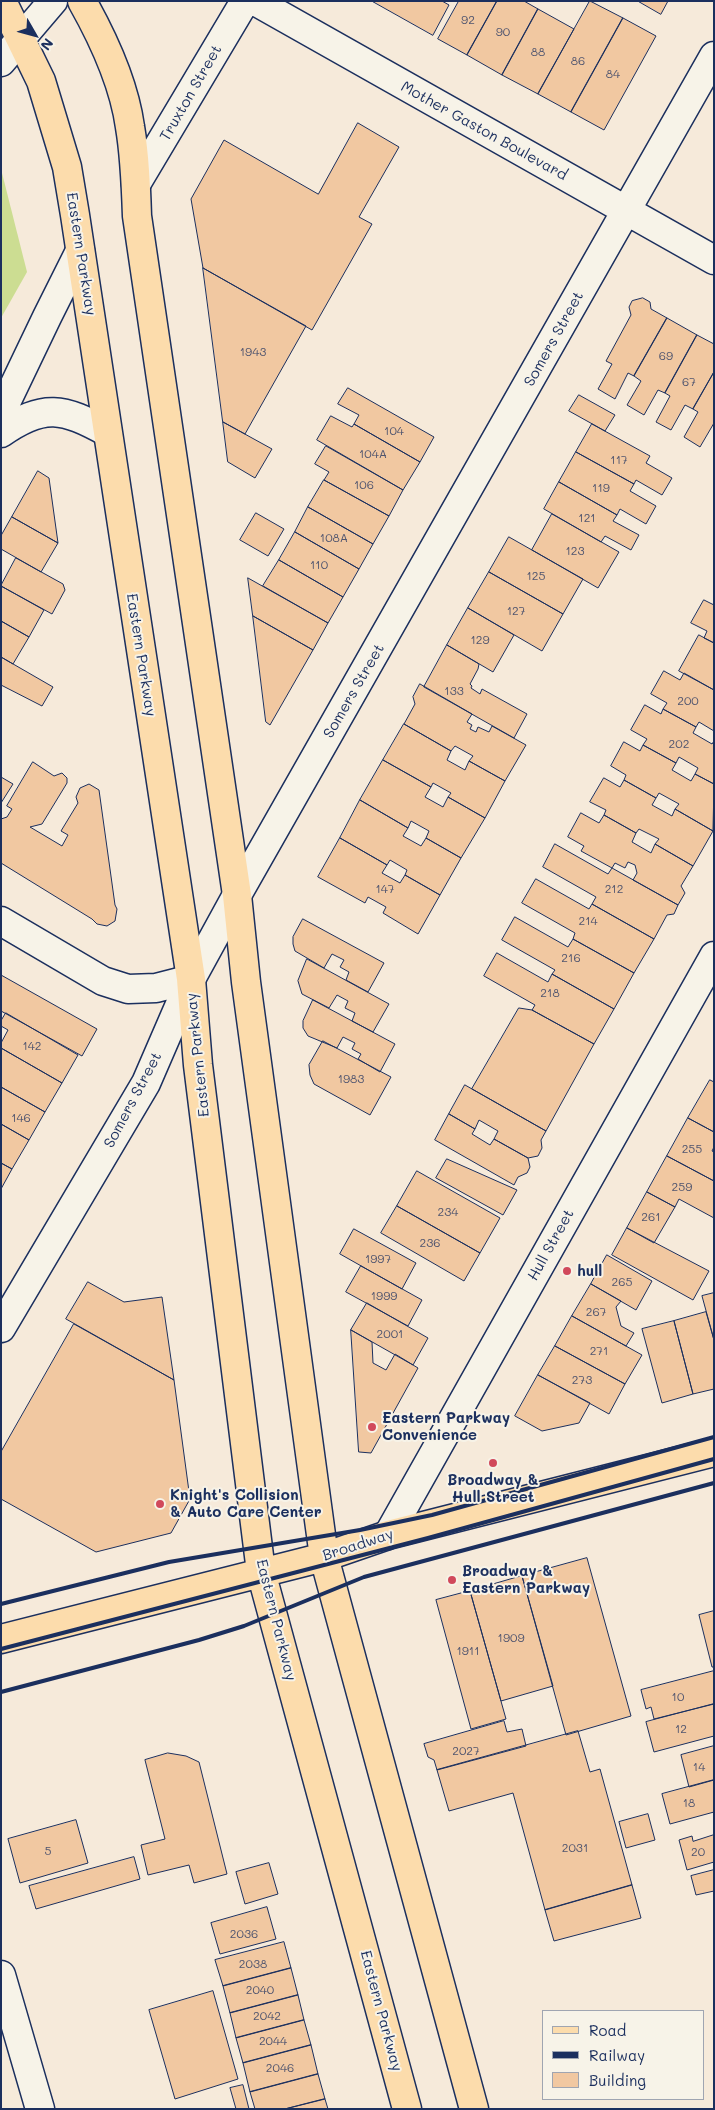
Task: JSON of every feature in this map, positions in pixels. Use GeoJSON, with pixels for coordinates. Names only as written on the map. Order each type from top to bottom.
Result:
{"type":"FeatureCollection","features":[{"type":"Feature","properties":{"kind":"main road","name":"Eastern Parkway"},"geometry":{"type":"LineString","coordinates":[[2,1],[41,81],[67,167],[191,979],[198,1066],[261,1572],[408,2109]]}},
{"type":"Feature","properties":{"kind":"main road"},"geometry":{"type":"LineString","coordinates":[[82,1],[108,53],[122,92],[130,126],[138,226],[237,895],[246,982],[324,1557],[474,2109]]}},
{"type":"Feature","properties":{"kind":"main road","name":"Broadway"},"geometry":{"type":"LineString","coordinates":[[1,1639],[324,1557],[388,1535],[714,1452]]}},
{"type":"Feature","properties":{"kind":"street"},"geometry":{"type":"LineString","coordinates":[[1,62],[53,1]]}},
{"type":"Feature","properties":{"kind":"street","name":"Truxton Street"},"geometry":{"type":"LineString","coordinates":[[136,184],[245,1]]}},
{"type":"Feature","properties":{"kind":"street","name":"Mother Gaston Boulevard"},"geometry":{"type":"LineString","coordinates":[[255,1],[714,260]]}},
{"type":"Feature","properties":{"kind":"street","name":"Somers Street"},"geometry":{"type":"LineString","coordinates":[[1,1328],[146,1083],[191,979],[237,895],[714,56]]}},
{"type":"Feature","properties":{"kind":"street"},"geometry":{"type":"LineString","coordinates":[[1,412],[80,251]]}},
{"type":"Feature","properties":{"kind":"street"},"geometry":{"type":"LineString","coordinates":[[1,434],[32,414],[63,412],[84,419],[107,432]]}},
{"type":"Feature","properties":{"kind":"street"},"geometry":{"type":"LineString","coordinates":[[1,921],[103,981],[128,989],[156,988],[191,979]]}},
{"type":"Feature","properties":{"kind":"street","name":"Hull Street"},"geometry":{"type":"LineString","coordinates":[[388,1535],[714,956]]}},
{"type":"Feature","properties":{"kind":"street"},"geometry":{"type":"LineString","coordinates":[[1,1975],[40,2109]]}},
{"type":"Feature","properties":{"kind":"green space"},"geometry":{"type":"Polygon","coordinates":[[[1,169],[27,272],[1,318],[1,169]]]}},
{"type":"Feature","properties":{"kind":"building"},"geometry":{"type":"Polygon","coordinates":[[[372,1],[442,1],[449,5],[433,35],[372,1]]]}},
{"type":"Feature","properties":{"kind":"building"},"geometry":{"type":"Polygon","coordinates":[[[459,1],[497,1],[467,55],[438,39],[459,1]]]}},
{"type":"Feature","properties":{"kind":"building"},"geometry":{"type":"Polygon","coordinates":[[[497,1],[524,1],[538,9],[502,75],[467,55],[497,1]]]}},
{"type":"Feature","properties":{"kind":"building"},"geometry":{"type":"Polygon","coordinates":[[[590,1],[623,18],[571,112],[538,94],[590,1]]]}},
{"type":"Feature","properties":{"kind":"building"},"geometry":{"type":"Polygon","coordinates":[[[638,1],[668,1],[661,14],[638,1]]]}},
{"type":"Feature","properties":{"kind":"building"},"geometry":{"type":"Polygon","coordinates":[[[538,9],[574,29],[538,94],[502,75],[538,9]]]}},
{"type":"Feature","properties":{"kind":"building"},"geometry":{"type":"Polygon","coordinates":[[[623,18],[656,36],[604,130],[571,112],[623,18]]]}},
{"type":"Feature","properties":{"kind":"building"},"geometry":{"type":"Polygon","coordinates":[[[358,123],[399,147],[359,217],[372,224],[312,330],[203,268],[191,199],[224,140],[318,194],[358,123]]]}},
{"type":"Feature","properties":{"kind":"building"},"geometry":{"type":"Polygon","coordinates":[[[203,268],[306,326],[245,434],[223,422],[203,268]]]}},
{"type":"Feature","properties":{"kind":"building"},"geometry":{"type":"Polygon","coordinates":[[[643,298],[650,302],[651,309],[667,318],[634,376],[628,373],[615,399],[598,389],[612,364],[606,361],[631,315],[629,307],[632,301],[643,298]]]}},
{"type":"Feature","properties":{"kind":"building"},"geometry":{"type":"Polygon","coordinates":[[[667,318],[697,335],[665,393],[658,390],[644,415],[627,405],[641,381],[634,376],[667,318]]]}},
{"type":"Feature","properties":{"kind":"building"},"geometry":{"type":"Polygon","coordinates":[[[697,335],[714,344],[714,372],[693,409],[685,405],[671,430],[656,422],[670,396],[665,393],[697,335]]]}},
{"type":"Feature","properties":{"kind":"building"},"geometry":{"type":"Polygon","coordinates":[[[714,372],[714,423],[700,447],[684,437],[698,412],[693,409],[714,372]]]}},
{"type":"Feature","properties":{"kind":"building"},"geometry":{"type":"Polygon","coordinates":[[[348,388],[434,437],[420,462],[354,424],[359,415],[338,404],[348,388]]]}},
{"type":"Feature","properties":{"kind":"building"},"geometry":{"type":"Polygon","coordinates":[[[579,395],[615,415],[605,431],[569,411],[579,395]]]}},
{"type":"Feature","properties":{"kind":"building"},"geometry":{"type":"Polygon","coordinates":[[[331,416],[352,427],[354,424],[420,462],[403,490],[317,440],[331,416]]]}},
{"type":"Feature","properties":{"kind":"building"},"geometry":{"type":"Polygon","coordinates":[[[223,422],[272,449],[255,478],[228,462],[223,422]]]}},
{"type":"Feature","properties":{"kind":"building"},"geometry":{"type":"Polygon","coordinates":[[[592,424],[650,456],[646,463],[672,478],[662,495],[636,480],[634,484],[576,452],[592,424]]]}},
{"type":"Feature","properties":{"kind":"building"},"geometry":{"type":"Polygon","coordinates":[[[326,446],[403,490],[389,516],[324,480],[329,472],[315,464],[326,446]]]}},
{"type":"Feature","properties":{"kind":"building"},"geometry":{"type":"Polygon","coordinates":[[[576,452],[634,484],[630,491],[656,506],[646,524],[620,509],[617,515],[559,482],[576,452]]]}},
{"type":"Feature","properties":{"kind":"building"},"geometry":{"type":"Polygon","coordinates":[[[38,471],[49,478],[58,543],[12,517],[38,471]]]}},
{"type":"Feature","properties":{"kind":"building"},"geometry":{"type":"Polygon","coordinates":[[[324,480],[389,516],[373,544],[308,507],[324,480]]]}},
{"type":"Feature","properties":{"kind":"building"},"geometry":{"type":"Polygon","coordinates":[[[559,482],[617,515],[613,521],[639,535],[631,550],[605,536],[601,542],[544,509],[559,482]]]}},
{"type":"Feature","properties":{"kind":"building"},"geometry":{"type":"Polygon","coordinates":[[[308,507],[373,544],[359,569],[295,532],[308,507]]]}},
{"type":"Feature","properties":{"kind":"building"},"geometry":{"type":"Polygon","coordinates":[[[256,513],[284,529],[268,556],[240,540],[256,513]]]}},
{"type":"Feature","properties":{"kind":"building"},"geometry":{"type":"Polygon","coordinates":[[[552,514],[619,552],[598,588],[532,550],[552,514]]]}},
{"type":"Feature","properties":{"kind":"building"},"geometry":{"type":"Polygon","coordinates":[[[12,517],[58,543],[41,572],[1,549],[1,536],[12,517]]]}},
{"type":"Feature","properties":{"kind":"building"},"geometry":{"type":"Polygon","coordinates":[[[295,532],[359,569],[343,597],[279,560],[295,532]]]}},
{"type":"Feature","properties":{"kind":"building"},"geometry":{"type":"Polygon","coordinates":[[[509,537],[583,579],[563,614],[489,572],[509,537]]]}},
{"type":"Feature","properties":{"kind":"building"},"geometry":{"type":"Polygon","coordinates":[[[16,558],[63,584],[65,590],[52,614],[1,586],[16,558]]]}},
{"type":"Feature","properties":{"kind":"building"},"geometry":{"type":"Polygon","coordinates":[[[279,560],[343,597],[328,623],[263,586],[279,560]]]}},
{"type":"Feature","properties":{"kind":"building"},"geometry":{"type":"Polygon","coordinates":[[[489,572],[563,614],[542,651],[468,608],[489,572]]]}},
{"type":"Feature","properties":{"kind":"building"},"geometry":{"type":"Polygon","coordinates":[[[248,578],[328,623],[313,650],[253,616],[248,578]]]}},
{"type":"Feature","properties":{"kind":"building"},"geometry":{"type":"Polygon","coordinates":[[[1,586],[44,610],[29,637],[1,621],[1,586]]]}},
{"type":"Feature","properties":{"kind":"building"},"geometry":{"type":"Polygon","coordinates":[[[704,600],[714,605],[714,643],[704,638],[707,631],[691,623],[704,600]]]}},
{"type":"Feature","properties":{"kind":"building"},"geometry":{"type":"Polygon","coordinates":[[[468,608],[514,635],[493,672],[447,645],[468,608]]]}},
{"type":"Feature","properties":{"kind":"building"},"geometry":{"type":"Polygon","coordinates":[[[253,616],[313,650],[270,725],[266,722],[253,616]]]}},
{"type":"Feature","properties":{"kind":"building"},"geometry":{"type":"Polygon","coordinates":[[[1,621],[29,637],[13,664],[1,657],[1,621]]]}},
{"type":"Feature","properties":{"kind":"building"},"geometry":{"type":"Polygon","coordinates":[[[699,635],[714,643],[714,690],[679,671],[699,635]]]}},
{"type":"Feature","properties":{"kind":"building"},"geometry":{"type":"Polygon","coordinates":[[[447,645],[479,664],[470,684],[471,688],[480,694],[482,689],[527,714],[514,738],[424,687],[447,645]]]}},
{"type":"Feature","properties":{"kind":"building"},"geometry":{"type":"Polygon","coordinates":[[[1,657],[53,687],[42,706],[1,685],[1,657]]]}},
{"type":"Feature","properties":{"kind":"building"},"geometry":{"type":"Polygon","coordinates":[[[664,671],[680,680],[684,673],[714,690],[714,731],[699,722],[696,727],[663,709],[667,703],[651,694],[664,671]]]}},
{"type":"Feature","properties":{"kind":"building"},"geometry":{"type":"Polygon","coordinates":[[[420,684],[472,714],[467,722],[472,725],[470,729],[476,732],[478,727],[489,732],[492,726],[526,745],[505,781],[469,761],[473,756],[455,746],[451,751],[404,724],[415,704],[413,697],[420,684]]]}},
{"type":"Feature","properties":{"kind":"building"},"geometry":{"type":"Polygon","coordinates":[[[645,705],[661,714],[663,709],[696,727],[693,733],[712,744],[714,741],[714,784],[695,774],[698,768],[679,757],[676,763],[643,745],[647,739],[631,730],[645,705]]]}},
{"type":"Feature","properties":{"kind":"building"},"geometry":{"type":"Polygon","coordinates":[[[404,724],[451,751],[447,760],[465,770],[469,761],[505,781],[485,818],[448,797],[451,793],[433,783],[431,787],[383,760],[404,724]]]}},
{"type":"Feature","properties":{"kind":"building"},"geometry":{"type":"Polygon","coordinates":[[[624,742],[640,751],[643,745],[676,763],[672,770],[691,781],[695,774],[714,784],[713,831],[675,809],[679,804],[659,793],[656,798],[624,780],[626,775],[611,766],[624,742]]]}},
{"type":"Feature","properties":{"kind":"building"},"geometry":{"type":"Polygon","coordinates":[[[383,760],[431,787],[425,797],[443,807],[448,797],[485,818],[461,858],[426,838],[429,831],[411,821],[408,828],[360,800],[383,760]]]}},
{"type":"Feature","properties":{"kind":"building"},"geometry":{"type":"Polygon","coordinates":[[[33,762],[54,776],[62,773],[67,778],[67,783],[42,824],[30,827],[62,846],[68,835],[61,831],[78,803],[76,797],[80,788],[89,784],[99,790],[117,909],[115,921],[107,926],[97,924],[92,919],[1,863],[1,819],[7,817],[12,809],[7,806],[33,762]]]}},
{"type":"Feature","properties":{"kind":"building"},"geometry":{"type":"Polygon","coordinates":[[[1,777],[13,784],[1,803],[1,777]]]}},
{"type":"Feature","properties":{"kind":"building"},"geometry":{"type":"Polygon","coordinates":[[[604,778],[620,787],[624,780],[656,798],[652,805],[672,816],[675,809],[713,831],[693,866],[655,844],[659,839],[639,829],[636,833],[604,815],[606,810],[590,802],[604,778]]]}},
{"type":"Feature","properties":{"kind":"building"},"geometry":{"type":"Polygon","coordinates":[[[360,800],[408,828],[403,836],[421,846],[426,838],[461,858],[440,895],[405,875],[407,870],[390,860],[387,865],[340,838],[360,800]]]}},
{"type":"Feature","properties":{"kind":"building"},"geometry":{"type":"Polygon","coordinates":[[[581,813],[599,823],[604,815],[636,833],[632,842],[651,853],[655,844],[693,866],[681,886],[685,893],[678,905],[633,880],[637,873],[635,865],[628,862],[625,868],[615,863],[612,868],[581,851],[584,846],[568,837],[581,813]]]}},
{"type":"Feature","properties":{"kind":"building"},"geometry":{"type":"Polygon","coordinates":[[[340,838],[387,865],[382,873],[400,883],[405,875],[440,895],[418,934],[383,913],[386,907],[368,897],[365,903],[318,877],[340,838]]]}},
{"type":"Feature","properties":{"kind":"building"},"geometry":{"type":"Polygon","coordinates":[[[555,844],[608,874],[612,868],[678,905],[674,914],[667,915],[654,939],[592,904],[596,897],[543,867],[555,844]]]}},
{"type":"Feature","properties":{"kind":"building"},"geometry":{"type":"Polygon","coordinates":[[[536,879],[589,909],[592,904],[654,939],[634,973],[573,939],[575,933],[522,903],[536,879]]]}},
{"type":"Feature","properties":{"kind":"building"},"geometry":{"type":"Polygon","coordinates":[[[515,917],[568,947],[573,939],[634,973],[614,1009],[552,974],[555,970],[502,940],[515,917]]]}},
{"type":"Feature","properties":{"kind":"building"},"geometry":{"type":"Polygon","coordinates":[[[303,919],[384,963],[368,992],[346,980],[349,972],[340,967],[344,960],[332,954],[324,968],[295,951],[293,937],[303,919]]]}},
{"type":"Feature","properties":{"kind":"building"},"geometry":{"type":"Polygon","coordinates":[[[497,953],[548,982],[552,974],[614,1009],[594,1044],[532,1010],[535,1005],[484,976],[497,953]]]}},
{"type":"Feature","properties":{"kind":"building"},"geometry":{"type":"Polygon","coordinates":[[[307,959],[389,1004],[373,1032],[352,1021],[355,1013],[345,1008],[348,1001],[337,995],[329,1008],[302,994],[298,981],[307,959]]]}},
{"type":"Feature","properties":{"kind":"building"},"geometry":{"type":"Polygon","coordinates":[[[1,975],[97,1029],[82,1056],[1,1011],[1,975]]]}},
{"type":"Feature","properties":{"kind":"building"},"geometry":{"type":"Polygon","coordinates":[[[313,1000],[395,1044],[380,1072],[358,1059],[361,1054],[352,1049],[355,1043],[343,1037],[337,1048],[308,1036],[303,1028],[303,1021],[313,1000]]]}},
{"type":"Feature","properties":{"kind":"building"},"geometry":{"type":"Polygon","coordinates":[[[519,1008],[532,1010],[594,1044],[546,1131],[472,1089],[519,1008]]]}},
{"type":"Feature","properties":{"kind":"building"},"geometry":{"type":"Polygon","coordinates":[[[6,1013],[78,1055],[62,1083],[1,1048],[1,1043],[8,1030],[1,1026],[1,1021],[6,1013]]]}},
{"type":"Feature","properties":{"kind":"building"},"geometry":{"type":"Polygon","coordinates":[[[323,1041],[391,1077],[370,1115],[314,1084],[310,1075],[309,1065],[323,1041]]]}},
{"type":"Feature","properties":{"kind":"building"},"geometry":{"type":"Polygon","coordinates":[[[1,1048],[62,1083],[45,1112],[1,1087],[1,1048]]]}},
{"type":"Feature","properties":{"kind":"building"},"geometry":{"type":"Polygon","coordinates":[[[710,1080],[714,1082],[714,1132],[688,1118],[710,1080]]]}},
{"type":"Feature","properties":{"kind":"building"},"geometry":{"type":"Polygon","coordinates":[[[465,1085],[546,1131],[541,1140],[542,1148],[538,1156],[528,1158],[494,1139],[498,1131],[479,1120],[475,1129],[449,1114],[465,1085]]]}},
{"type":"Feature","properties":{"kind":"building"},"geometry":{"type":"Polygon","coordinates":[[[1,1087],[45,1112],[29,1140],[1,1124],[1,1087]]]}},
{"type":"Feature","properties":{"kind":"building"},"geometry":{"type":"Polygon","coordinates":[[[449,1114],[475,1129],[472,1134],[490,1145],[494,1139],[528,1158],[530,1167],[527,1173],[518,1177],[514,1185],[435,1140],[449,1114]]]}},
{"type":"Feature","properties":{"kind":"building"},"geometry":{"type":"Polygon","coordinates":[[[688,1118],[714,1132],[714,1147],[712,1151],[714,1152],[714,1181],[667,1156],[688,1118]]]}},
{"type":"Feature","properties":{"kind":"building"},"geometry":{"type":"Polygon","coordinates":[[[1,1124],[29,1140],[12,1169],[1,1163],[1,1124]]]}},
{"type":"Feature","properties":{"kind":"building"},"geometry":{"type":"Polygon","coordinates":[[[667,1156],[714,1181],[714,1218],[679,1199],[675,1207],[647,1192],[667,1156]]]}},
{"type":"Feature","properties":{"kind":"building"},"geometry":{"type":"Polygon","coordinates":[[[447,1159],[517,1190],[503,1215],[436,1178],[447,1159]]]}},
{"type":"Feature","properties":{"kind":"building"},"geometry":{"type":"Polygon","coordinates":[[[1,1163],[12,1169],[1,1189],[1,1163]]]}},
{"type":"Feature","properties":{"kind":"building"},"geometry":{"type":"Polygon","coordinates":[[[417,1171],[500,1218],[480,1253],[397,1206],[417,1171]]]}},
{"type":"Feature","properties":{"kind":"building"},"geometry":{"type":"Polygon","coordinates":[[[647,1192],[675,1207],[654,1243],[627,1228],[647,1192]]]}},
{"type":"Feature","properties":{"kind":"building"},"geometry":{"type":"Polygon","coordinates":[[[397,1206],[480,1253],[464,1281],[381,1233],[397,1206]]]}},
{"type":"Feature","properties":{"kind":"building"},"geometry":{"type":"Polygon","coordinates":[[[627,1228],[709,1271],[693,1300],[612,1255],[627,1228]]]}},
{"type":"Feature","properties":{"kind":"building"},"geometry":{"type":"Polygon","coordinates":[[[354,1229],[416,1263],[402,1289],[340,1254],[354,1229]]]}},
{"type":"Feature","properties":{"kind":"building"},"geometry":{"type":"Polygon","coordinates":[[[607,1255],[652,1281],[636,1310],[591,1284],[607,1255]]]}},
{"type":"Feature","properties":{"kind":"building"},"geometry":{"type":"Polygon","coordinates":[[[361,1266],[422,1300],[408,1326],[346,1292],[361,1266]]]}},
{"type":"Feature","properties":{"kind":"building"},"geometry":{"type":"Polygon","coordinates":[[[88,1282],[124,1302],[162,1297],[174,1380],[66,1319],[88,1282]]]}},
{"type":"Feature","properties":{"kind":"building"},"geometry":{"type":"Polygon","coordinates":[[[591,1284],[621,1301],[616,1307],[621,1326],[634,1333],[626,1346],[572,1316],[591,1284]]]}},
{"type":"Feature","properties":{"kind":"building"},"geometry":{"type":"Polygon","coordinates":[[[714,1293],[714,1340],[702,1296],[714,1293]]]}},
{"type":"Feature","properties":{"kind":"building"},"geometry":{"type":"Polygon","coordinates":[[[367,1303],[428,1338],[413,1365],[351,1330],[367,1303]]]}},
{"type":"Feature","properties":{"kind":"building"},"geometry":{"type":"Polygon","coordinates":[[[706,1312],[714,1340],[714,1389],[693,1394],[674,1321],[706,1312]]]}},
{"type":"Feature","properties":{"kind":"building"},"geometry":{"type":"Polygon","coordinates":[[[572,1316],[642,1355],[625,1384],[555,1346],[572,1316]]]}},
{"type":"Feature","properties":{"kind":"building"},"geometry":{"type":"Polygon","coordinates":[[[674,1321],[693,1394],[662,1403],[642,1329],[674,1321]]]}},
{"type":"Feature","properties":{"kind":"building"},"geometry":{"type":"Polygon","coordinates":[[[74,1324],[174,1380],[190,1499],[171,1533],[96,1552],[1,1499],[1,1452],[74,1324]]]}},
{"type":"Feature","properties":{"kind":"building"},"geometry":{"type":"Polygon","coordinates":[[[351,1330],[372,1342],[373,1363],[386,1370],[395,1354],[418,1368],[371,1453],[359,1452],[351,1330]]]}},
{"type":"Feature","properties":{"kind":"building"},"geometry":{"type":"Polygon","coordinates":[[[555,1346],[625,1384],[609,1414],[538,1375],[555,1346]]]}},
{"type":"Feature","properties":{"kind":"building"},"geometry":{"type":"Polygon","coordinates":[[[538,1375],[590,1403],[579,1423],[542,1431],[515,1416],[538,1375]]]}},
{"type":"Feature","properties":{"kind":"building"},"geometry":{"type":"Polygon","coordinates":[[[587,1558],[631,1716],[566,1735],[522,1576],[587,1558]]]}},
{"type":"Feature","properties":{"kind":"building"},"geometry":{"type":"Polygon","coordinates":[[[522,1576],[553,1686],[501,1701],[470,1591],[522,1576]]]}},
{"type":"Feature","properties":{"kind":"building"},"geometry":{"type":"Polygon","coordinates":[[[470,1591],[506,1719],[471,1729],[436,1600],[470,1591]]]}},
{"type":"Feature","properties":{"kind":"building"},"geometry":{"type":"Polygon","coordinates":[[[714,1611],[714,1667],[712,1667],[699,1615],[714,1611]]]}},
{"type":"Feature","properties":{"kind":"building"},"geometry":{"type":"Polygon","coordinates":[[[714,1671],[714,1704],[654,1719],[651,1707],[646,1709],[641,1690],[714,1671]]]}},
{"type":"Feature","properties":{"kind":"building"},"geometry":{"type":"Polygon","coordinates":[[[714,1704],[714,1736],[654,1752],[646,1722],[714,1704]]]}},
{"type":"Feature","properties":{"kind":"building"},"geometry":{"type":"Polygon","coordinates":[[[504,1721],[507,1732],[522,1729],[526,1746],[437,1770],[434,1760],[428,1757],[424,1744],[504,1721]]]}},
{"type":"Feature","properties":{"kind":"building"},"geometry":{"type":"Polygon","coordinates":[[[578,1731],[590,1772],[600,1769],[632,1885],[545,1910],[513,1793],[449,1811],[437,1770],[578,1731]]]}},
{"type":"Feature","properties":{"kind":"building"},"geometry":{"type":"Polygon","coordinates":[[[714,1746],[714,1780],[689,1787],[681,1755],[714,1746]]]}},
{"type":"Feature","properties":{"kind":"building"},"geometry":{"type":"Polygon","coordinates":[[[168,1753],[186,1756],[199,1762],[227,1874],[194,1883],[189,1865],[148,1875],[141,1845],[165,1839],[145,1760],[168,1753]]]}},
{"type":"Feature","properties":{"kind":"building"},"geometry":{"type":"Polygon","coordinates":[[[714,1780],[714,1812],[670,1824],[662,1794],[714,1780]]]}},
{"type":"Feature","properties":{"kind":"building"},"geometry":{"type":"Polygon","coordinates":[[[648,1814],[655,1840],[626,1848],[619,1822],[648,1814]]]}},
{"type":"Feature","properties":{"kind":"building"},"geometry":{"type":"Polygon","coordinates":[[[76,1820],[88,1863],[20,1883],[8,1839],[76,1820]]]}},
{"type":"Feature","properties":{"kind":"building"},"geometry":{"type":"Polygon","coordinates":[[[714,1835],[714,1862],[687,1870],[679,1840],[692,1836],[693,1841],[714,1835]]]}},
{"type":"Feature","properties":{"kind":"building"},"geometry":{"type":"Polygon","coordinates":[[[134,1857],[140,1879],[36,1909],[29,1886],[134,1857]]]}},
{"type":"Feature","properties":{"kind":"building"},"geometry":{"type":"Polygon","coordinates":[[[269,1863],[278,1894],[245,1904],[236,1872],[269,1863]]]}},
{"type":"Feature","properties":{"kind":"building"},"geometry":{"type":"Polygon","coordinates":[[[714,1870],[714,1891],[696,1895],[691,1876],[714,1870]]]}},
{"type":"Feature","properties":{"kind":"building"},"geometry":{"type":"Polygon","coordinates":[[[632,1885],[641,1918],[554,1941],[545,1910],[632,1885]]]}},
{"type":"Feature","properties":{"kind":"building"},"geometry":{"type":"Polygon","coordinates":[[[267,1907],[276,1939],[220,1954],[211,1923],[267,1907]]]}},
{"type":"Feature","properties":{"kind":"building"},"geometry":{"type":"Polygon","coordinates":[[[284,1942],[291,1968],[223,1986],[215,1960],[284,1942]]]}},
{"type":"Feature","properties":{"kind":"building"},"geometry":{"type":"Polygon","coordinates":[[[291,1968],[298,1995],[230,2013],[223,1986],[291,1968]]]}},
{"type":"Feature","properties":{"kind":"building"},"geometry":{"type":"Polygon","coordinates":[[[213,1991],[238,2079],[175,2099],[149,2010],[213,1991]]]}},
{"type":"Feature","properties":{"kind":"building"},"geometry":{"type":"Polygon","coordinates":[[[298,1995],[304,2020],[236,2038],[230,2013],[298,1995]]]}},
{"type":"Feature","properties":{"kind":"building"},"geometry":{"type":"Polygon","coordinates":[[[304,2020],[311,2045],[243,2063],[236,2038],[304,2020]]]}},
{"type":"Feature","properties":{"kind":"building"},"geometry":{"type":"Polygon","coordinates":[[[311,2045],[318,2074],[250,2092],[243,2063],[311,2045]]]}},
{"type":"Feature","properties":{"kind":"building"},"geometry":{"type":"Polygon","coordinates":[[[318,2074],[325,2099],[285,2109],[255,2109],[250,2092],[318,2074]]]}},
{"type":"Feature","properties":{"kind":"building"},"geometry":{"type":"Polygon","coordinates":[[[243,2085],[249,2109],[236,2109],[230,2088],[243,2085]]]}},
{"type":"Feature","properties":{"kind":"building"},"geometry":{"type":"Polygon","coordinates":[[[325,2099],[328,2109],[285,2109],[325,2099]]]}},
{"type":"Feature","properties":{"kind":"railway"},"geometry":{"type":"LineString","coordinates":[[1,1604],[169,1562],[360,1530],[432,1515],[714,1437]]}},
{"type":"Feature","properties":{"kind":"railway"},"geometry":{"type":"LineString","coordinates":[[1,1649],[428,1538],[714,1459]]}},
{"type":"Feature","properties":{"kind":"railway"},"geometry":{"type":"LineString","coordinates":[[1,1692],[199,1640],[244,1626],[364,1577],[714,1483]]}},
{"type":"Feature","properties":{"kind":"place","name":"hull"},"geometry":{"type":"Point","coordinates":[567,1271]}},
{"type":"Feature","properties":{"kind":"place","name":"Eastern Parkway Convenience"},"geometry":{"type":"Point","coordinates":[372,1427]}},
{"type":"Feature","properties":{"kind":"place","name":"Broadway & Hull Street"},"geometry":{"type":"Point","coordinates":[493,1463]}},
{"type":"Feature","properties":{"kind":"place","name":"Knight's Collision & Auto Care Center"},"geometry":{"type":"Point","coordinates":[160,1504]}},
{"type":"Feature","properties":{"kind":"place","name":"Broadway & Eastern Parkway"},"geometry":{"type":"Point","coordinates":[452,1580]}}]}
